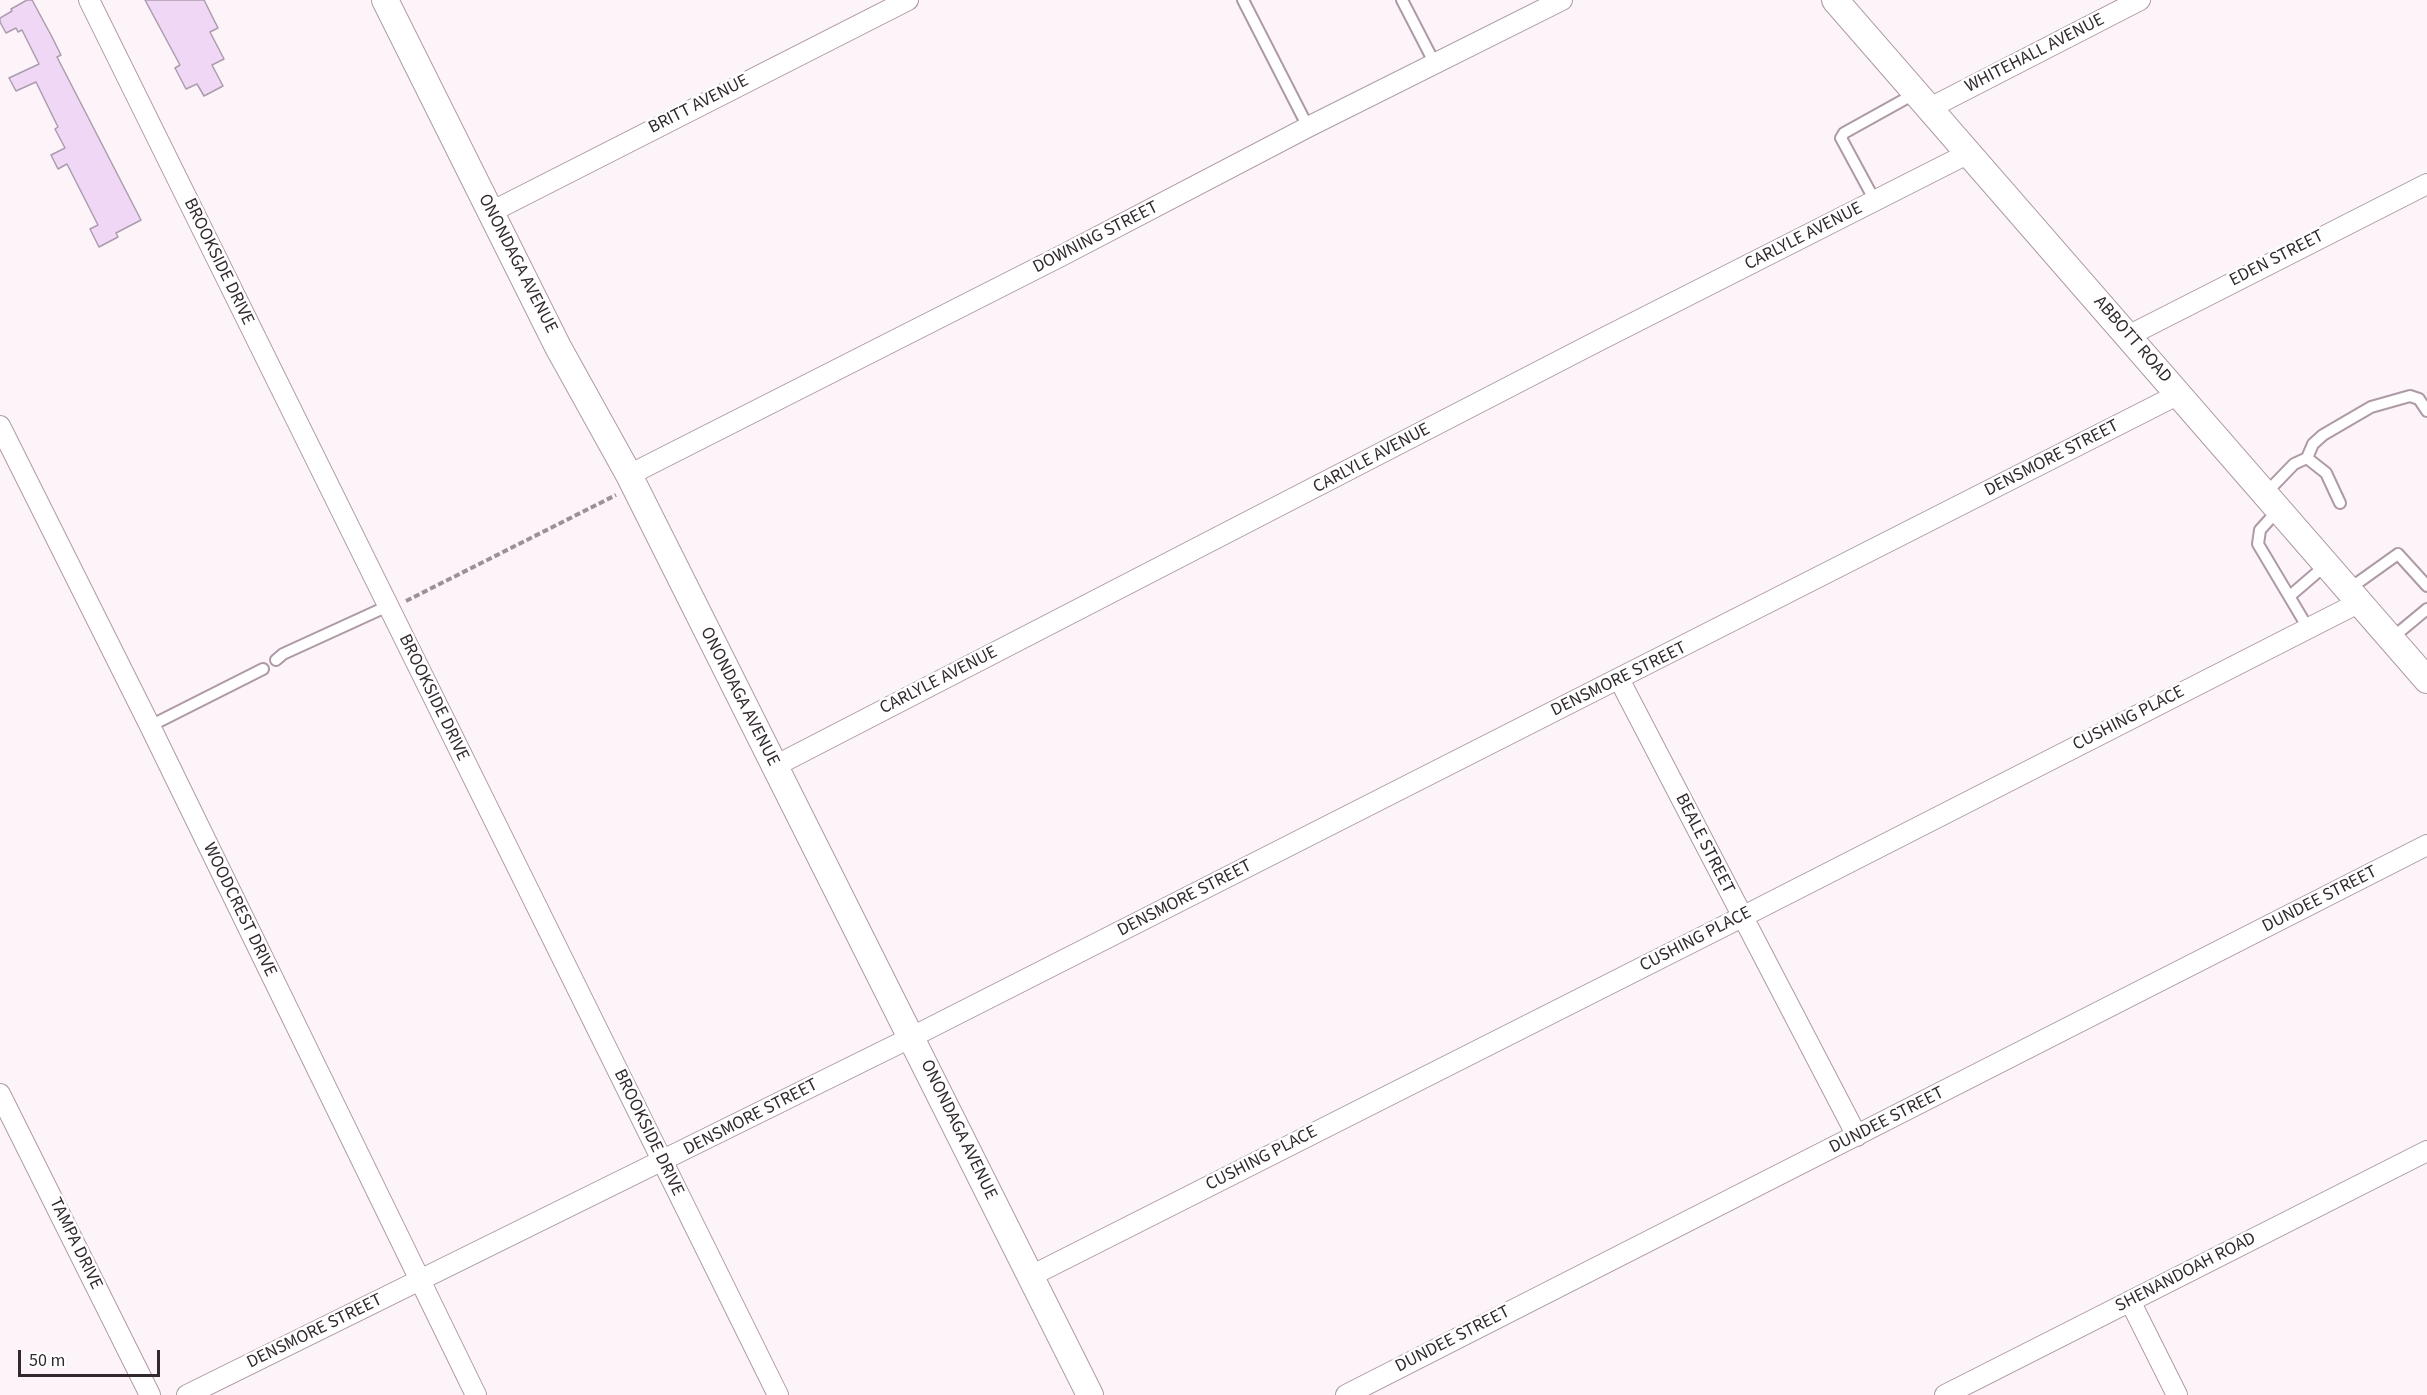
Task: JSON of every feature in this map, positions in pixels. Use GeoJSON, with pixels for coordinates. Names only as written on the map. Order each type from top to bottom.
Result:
{"type":"FeatureCollection","features":[{"type":"Feature","properties":{"kind":"street","name":"BROOKSIDE DRIVE"},"geometry":{"type":"LineString","coordinates":[[89,0],[778,1395]]}},
{"type":"Feature","properties":{"kind":"street","name":"ONONDAGA AVENUE"},"geometry":{"type":"LineString","coordinates":[[385,0],[558,347],[629,475],[709,639],[912,1037],[1090,1395]]}},
{"type":"Feature","properties":{"kind":"street","name":"BRITT AVENUE"},"geometry":{"type":"LineString","coordinates":[[491,212],[908,0]]}},
{"type":"Feature","properties":{"kind":"street","name":"DOWNING STREET"},"geometry":{"type":"LineString","coordinates":[[629,475],[1064,255],[1308,127],[1562,0]]}},
{"type":"Feature","properties":{"kind":"street","name":"ABBOTT ROAD"},"geometry":{"type":"LineString","coordinates":[[1836,0],[2391,639],[2424,671]]}},
{"type":"Feature","properties":{"kind":"street","name":"WHITEHALL AVENUE"},"geometry":{"type":"LineString","coordinates":[[1923,100],[2140,0]]}},
{"type":"Feature","properties":{"kind":"street","name":"CARLYLE AVENUE"},"geometry":{"type":"LineString","coordinates":[[775,766],[1969,153]]}},
{"type":"Feature","properties":{"kind":"street","name":"EDEN STREET"},"geometry":{"type":"LineString","coordinates":[[2128,336],[2427,184]]}},
{"type":"Feature","properties":{"kind":"street","name":"DENSMORE STREET"},"geometry":{"type":"LineString","coordinates":[[187,1395],[912,1037],[2179,394]]}},
{"type":"Feature","properties":{"kind":"street","name":"WOODCREST DRIVE"},"geometry":{"type":"LineString","coordinates":[[0,426],[150,726],[476,1395]]}},
{"type":"Feature","properties":{"kind":"street","name":"CUSHING PLACE"},"geometry":{"type":"LineString","coordinates":[[1031,1276],[2308,628],[2354,596]]}},
{"type":"Feature","properties":{"kind":"street","name":"BEALE STREET"},"geometry":{"type":"LineString","coordinates":[[1619,679],[1857,1136]]}},
{"type":"Feature","properties":{"kind":"street","name":"DUNDEE STREET"},"geometry":{"type":"LineString","coordinates":[[1346,1395],[2427,845]]}},
{"type":"Feature","properties":{"kind":"street","name":"TAMPA DRIVE"},"geometry":{"type":"LineString","coordinates":[[0,1094],[150,1395]]}},
{"type":"Feature","properties":{"kind":"street","name":"SHENANDOAH ROAD"},"geometry":{"type":"LineString","coordinates":[[1945,1395],[2427,1151]]}},
{"type":"Feature","properties":{"kind":"street"},"geometry":{"type":"LineString","coordinates":[[2130,1301],[2177,1395]]}},
{"type":"Feature","properties":{"kind":"lane"},"geometry":{"type":"LineString","coordinates":[[1243,0],[1308,127]]}},
{"type":"Feature","properties":{"kind":"lane"},"geometry":{"type":"LineString","coordinates":[[1402,0],[1434,64]]}},
{"type":"Feature","properties":{"kind":"lane"},"geometry":{"type":"LineString","coordinates":[[1875,201],[1841,138],[1845,133],[1923,100]]}},
{"type":"Feature","properties":{"kind":"lane"},"geometry":{"type":"LineString","coordinates":[[2308,628],[2291,595],[2263,552],[2258,537],[2272,501],[2294,464],[2307,458],[2313,444],[2323,435],[2371,407],[2409,396],[2419,399],[2427,411]]}},
{"type":"Feature","properties":{"kind":"lane"},"geometry":{"type":"LineString","coordinates":[[2307,458],[2326,473],[2340,503]]}},
{"type":"Feature","properties":{"kind":"lane"},"geometry":{"type":"LineString","coordinates":[[2354,596],[2398,554],[2427,586]]}},
{"type":"Feature","properties":{"kind":"lane"},"geometry":{"type":"LineString","coordinates":[[2291,595],[2327,564]]}},
{"type":"Feature","properties":{"kind":"lane"},"geometry":{"type":"LineString","coordinates":[[276,660],[284,654],[388,606]]}},
{"type":"Feature","properties":{"kind":"lane"},"geometry":{"type":"LineString","coordinates":[[2391,639],[2427,609]]}},
{"type":"Feature","properties":{"kind":"lane"},"geometry":{"type":"LineString","coordinates":[[150,726],[263,669]]}},
{"type":"Feature","properties":{"kind":"path"},"geometry":{"type":"LineString","coordinates":[[388,606],[403,603],[622,492],[629,475]]}},
{"type":"Feature","properties":{"kind":"building"},"geometry":{"type":"Polygon","coordinates":[[[27,0],[32,0],[51,35],[61,55],[57,57],[141,220],[116,233],[118,237],[99,247],[90,229],[98,225],[67,164],[58,169],[51,155],[65,148],[55,129],[58,127],[36,82],[16,91],[9,78],[39,64],[22,30],[18,32],[16,28],[6,33],[0,22],[0,18],[12,11],[11,9],[27,0]]]}},
{"type":"Feature","properties":{"kind":"building"},"geometry":{"type":"Polygon","coordinates":[[[145,0],[204,0],[218,28],[210,32],[224,59],[212,65],[223,86],[204,96],[197,84],[186,89],[175,68],[180,65],[145,0]]]}}]}
